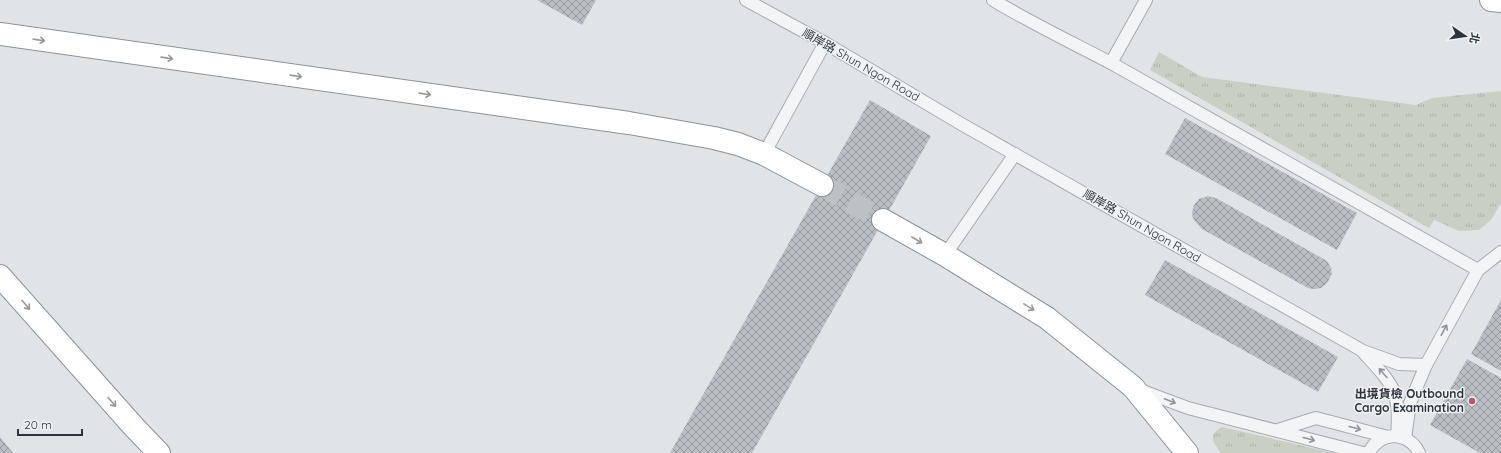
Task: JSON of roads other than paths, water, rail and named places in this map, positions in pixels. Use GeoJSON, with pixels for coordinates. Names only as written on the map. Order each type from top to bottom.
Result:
{"type":"FeatureCollection","features":[{"type":"Feature","properties":{"kind":"highway"},"geometry":{"type":"LineString","coordinates":[[1491,0],[1501,2]]}},
{"type":"Feature","properties":{"kind":"highway"},"geometry":{"type":"LineString","coordinates":[[0,34],[629,123],[714,138],[738,144],[764,154],[822,185]]}},
{"type":"Feature","properties":{"kind":"highway"},"geometry":{"type":"LineString","coordinates":[[884,220],[945,255],[1047,318],[1133,387],[1187,453]]}},
{"type":"Feature","properties":{"kind":"highway"},"geometry":{"type":"LineString","coordinates":[[0,276],[158,453]]}},
{"type":"Feature","properties":{"kind":"lane","name":"順岸路 Shun Ngon Road"},"geometry":{"type":"LineString","coordinates":[[746,0],[825,43],[963,125],[1363,351],[1399,364],[1426,365]]}},
{"type":"Feature","properties":{"kind":"lane"},"geometry":{"type":"LineString","coordinates":[[993,0],[1023,18],[1111,63],[1478,270]]}},
{"type":"Feature","properties":{"kind":"lane"},"geometry":{"type":"LineString","coordinates":[[1111,63],[1146,0]]}},
{"type":"Feature","properties":{"kind":"lane"},"geometry":{"type":"LineString","coordinates":[[764,154],[825,43]]}},
{"type":"Feature","properties":{"kind":"lane"},"geometry":{"type":"LineString","coordinates":[[945,255],[1015,154]]}},
{"type":"Feature","properties":{"kind":"lane"},"geometry":{"type":"LineString","coordinates":[[1396,437],[1426,365],[1478,270],[1501,252]]}},
{"type":"Feature","properties":{"kind":"lane"},"geometry":{"type":"LineString","coordinates":[[1363,351],[1387,378],[1394,391],[1398,405],[1396,437]]}},
{"type":"Feature","properties":{"kind":"lane"},"geometry":{"type":"LineString","coordinates":[[1133,387],[1188,408],[1363,453]]}},
{"type":"Feature","properties":{"kind":"lane"},"geometry":{"type":"LineString","coordinates":[[1278,430],[1316,418],[1396,437],[1413,443],[1419,453]]}},
{"type":"Feature","properties":{"kind":"lane"},"geometry":{"type":"LineString","coordinates":[[1369,453],[1379,440],[1396,437]]}},
{"type":"Feature","properties":{"kind":"tunnel"},"geometry":{"type":"LineString","coordinates":[[822,185],[883,220]]}},
{"type":"Feature","properties":{"kind":"place","name":"出境貨檢 Outbound Cargo Examination"},"geometry":{"type":"Point","coordinates":[1472,401]}}]}
